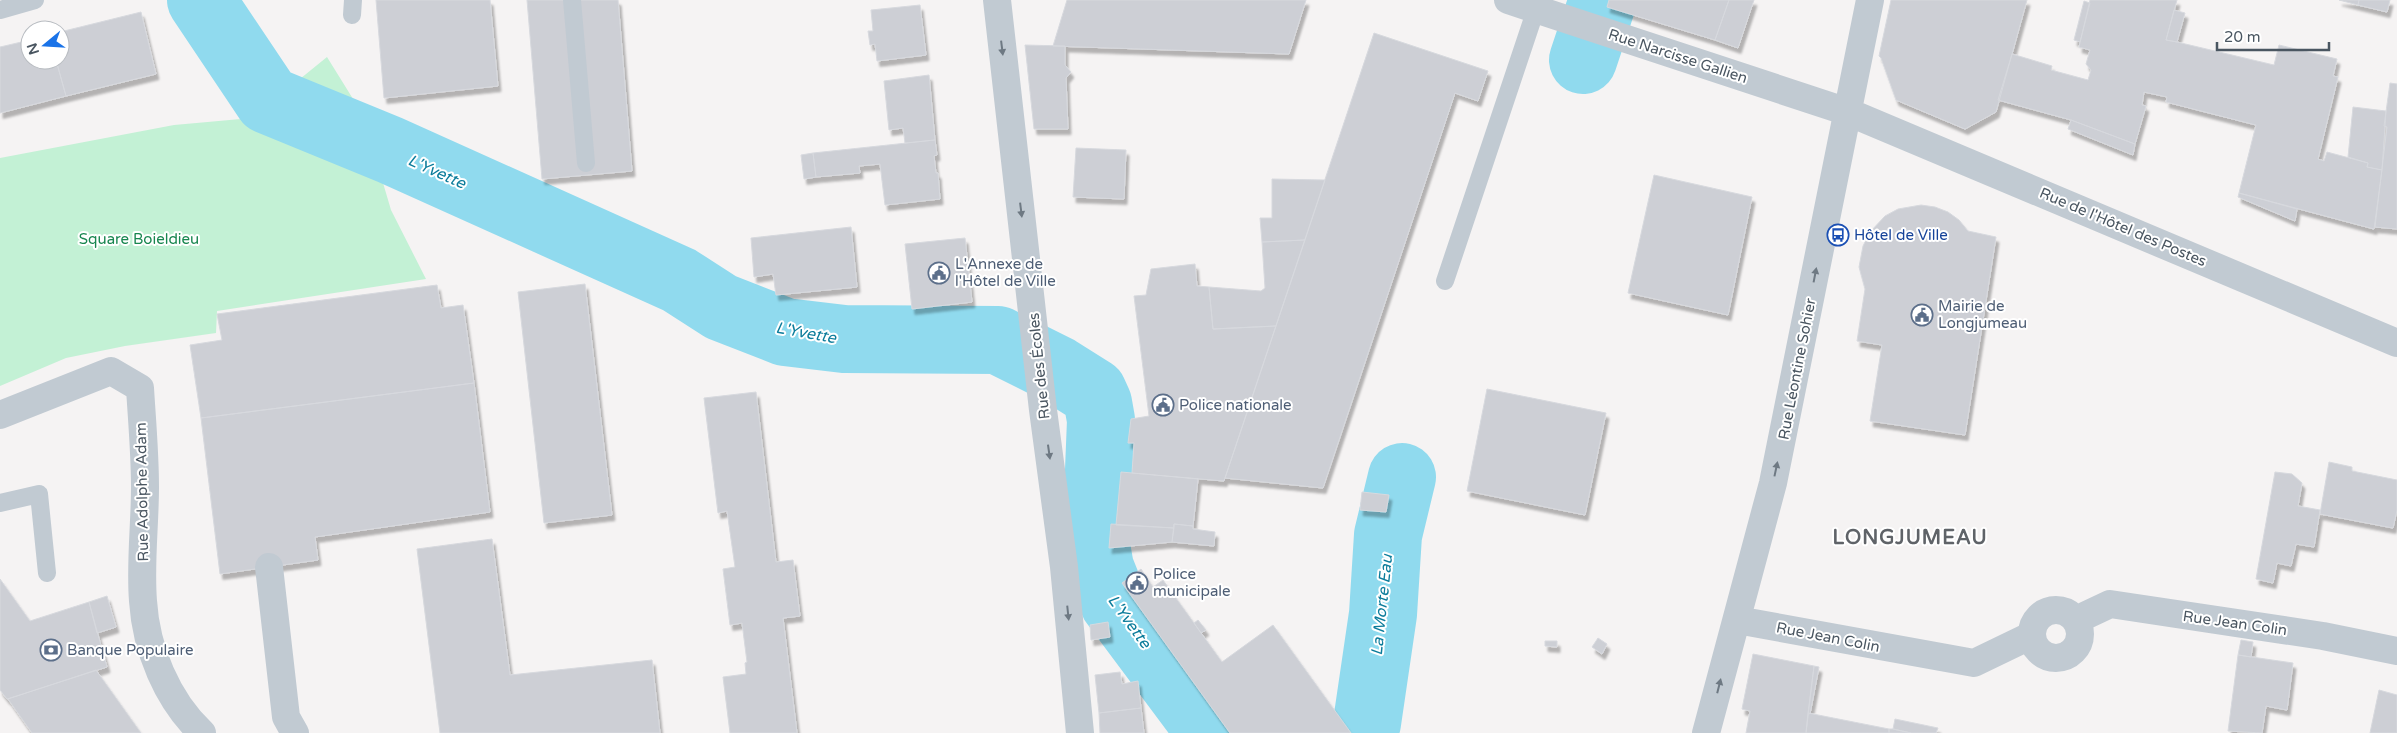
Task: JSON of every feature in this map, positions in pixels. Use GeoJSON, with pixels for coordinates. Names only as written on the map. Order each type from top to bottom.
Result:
{"type":"FeatureCollection","features":[{"type":"Feature","properties":{"kind":"street","name":"Rue des Écoles"},"geometry":{"type":"LineString","coordinates":[[997,0],[1032,299],[1042,403],[1064,567],[1080,733]]}},
{"type":"Feature","properties":{"kind":"street","name":"Rue Narcisse Gallien"},"geometry":{"type":"LineString","coordinates":[[1508,0],[1848,112]]}},
{"type":"Feature","properties":{"kind":"street","name":"Rue Léontine Sohier"},"geometry":{"type":"LineString","coordinates":[[1706,733],[1775,474],[1870,0]]}},
{"type":"Feature","properties":{"kind":"street","name":"Rue de l'Hôtel des Postes"},"geometry":{"type":"LineString","coordinates":[[1848,112],[2397,343]]}},
{"type":"Feature","properties":{"kind":"street","name":"Rue Adolphe Adam"},"geometry":{"type":"LineString","coordinates":[[0,415],[111,371],[140,388],[145,486],[143,601],[150,645],[168,688],[191,723],[202,733]]}},
{"type":"Feature","properties":{"kind":"street"},"geometry":{"type":"LineString","coordinates":[[269,567],[286,717],[295,733]]}},
{"type":"Feature","properties":{"kind":"street","name":"Rue Jean Colin"},"geometry":{"type":"LineString","coordinates":[[2076,620],[2110,604],[2322,636],[2397,651]]}},
{"type":"Feature","properties":{"kind":"street"},"geometry":{"type":"LineString","coordinates":[[2048,611],[2064,611],[2076,620],[2081,636],[2074,651],[2068,656],[2052,658],[2038,650],[2032,635],[2036,620],[2048,611]]}},
{"type":"Feature","properties":{"kind":"street","name":"Rue Jean Colin"},"geometry":{"type":"LineString","coordinates":[[1737,620],[1974,662],[2032,635]]}},
{"type":"Feature","properties":{"kind":"lane"},"geometry":{"type":"LineString","coordinates":[[0,10],[35,0]]}},
{"type":"Feature","properties":{"kind":"lane"},"geometry":{"type":"LineString","coordinates":[[572,0],[586,163]]}},
{"type":"Feature","properties":{"kind":"lane"},"geometry":{"type":"LineString","coordinates":[[1445,281],[1536,9]]}},
{"type":"Feature","properties":{"kind":"lane"},"geometry":{"type":"LineString","coordinates":[[0,503],[39,494],[47,573]]}},
{"type":"Feature","properties":{"kind":"green space","name":"Square Boieldieu"},"geometry":{"type":"Polygon","coordinates":[[[327,57],[363,115],[391,210],[426,279],[217,311],[216,333],[125,346],[66,358],[0,386],[0,158],[174,125],[252,118],[327,57]]]}},
{"type":"Feature","properties":{"kind":"building"},"geometry":{"type":"Polygon","coordinates":[[[376,0],[490,0],[498,86],[384,98],[376,0]]]}},
{"type":"Feature","properties":{"kind":"building"},"geometry":{"type":"Polygon","coordinates":[[[527,0],[618,0],[632,171],[542,179],[527,0]]]}},
{"type":"Feature","properties":{"kind":"building"},"geometry":{"type":"Polygon","coordinates":[[[1067,0],[1306,0],[1289,54],[1053,46],[1067,0]]]}},
{"type":"Feature","properties":{"kind":"building"},"geometry":{"type":"Polygon","coordinates":[[[1609,0],[1729,0],[1715,40],[1607,7],[1609,0]]]}},
{"type":"Feature","properties":{"kind":"building"},"geometry":{"type":"Polygon","coordinates":[[[1729,0],[1754,0],[1738,48],[1715,40],[1729,0]]]}},
{"type":"Feature","properties":{"kind":"building"},"geometry":{"type":"Polygon","coordinates":[[[1891,0],[2027,0],[1996,112],[1965,129],[1896,100],[1879,56],[1891,0]]]}},
{"type":"Feature","properties":{"kind":"building"},"geometry":{"type":"Polygon","coordinates":[[[2090,0],[2177,0],[2166,40],[2274,65],[2279,45],[2337,59],[2333,76],[2338,77],[2318,159],[2324,161],[2327,152],[2368,163],[2367,167],[2382,170],[2374,229],[2239,193],[2256,125],[2166,102],[2167,97],[2144,92],[2142,105],[2146,106],[2135,144],[2071,120],[1998,100],[2012,54],[2052,66],[2051,70],[2088,80],[2091,70],[2086,64],[2090,50],[2079,47],[2090,0]]]}},
{"type":"Feature","properties":{"kind":"building"},"geometry":{"type":"Polygon","coordinates":[[[2339,0],[2359,0],[2358,5],[2339,0]]]}},
{"type":"Feature","properties":{"kind":"building"},"geometry":{"type":"Polygon","coordinates":[[[2359,0],[2390,0],[2387,12],[2358,5],[2359,0]]]}},
{"type":"Feature","properties":{"kind":"building"},"geometry":{"type":"Polygon","coordinates":[[[2084,1],[2090,3],[2080,42],[2074,40],[2084,1]]]}},
{"type":"Feature","properties":{"kind":"building"},"geometry":{"type":"Polygon","coordinates":[[[920,5],[926,55],[877,61],[875,44],[870,45],[868,31],[873,31],[871,10],[920,5]]]}},
{"type":"Feature","properties":{"kind":"building"},"geometry":{"type":"Polygon","coordinates":[[[2174,10],[2185,13],[2177,42],[2166,40],[2174,10]]]}},
{"type":"Feature","properties":{"kind":"building"},"geometry":{"type":"Polygon","coordinates":[[[141,12],[156,74],[66,96],[59,70],[70,70],[70,30],[141,12]]]}},
{"type":"Feature","properties":{"kind":"building"},"geometry":{"type":"Polygon","coordinates":[[[1374,33],[1488,71],[1478,101],[1455,93],[1323,488],[1225,478],[1374,33]]]}},
{"type":"Feature","properties":{"kind":"building"},"geometry":{"type":"Polygon","coordinates":[[[20,42],[20,70],[59,70],[66,96],[0,113],[0,47],[20,42]]]}},
{"type":"Feature","properties":{"kind":"building"},"geometry":{"type":"Polygon","coordinates":[[[1025,45],[1065,46],[1065,65],[1071,72],[1066,78],[1068,129],[1034,129],[1025,45]]]}},
{"type":"Feature","properties":{"kind":"building"},"geometry":{"type":"Polygon","coordinates":[[[929,75],[935,140],[905,143],[903,128],[889,130],[884,81],[929,75]]]}},
{"type":"Feature","properties":{"kind":"building"},"geometry":{"type":"Polygon","coordinates":[[[2390,83],[2397,84],[2397,229],[2375,227],[2387,127],[2384,126],[2390,83]]]}},
{"type":"Feature","properties":{"kind":"building"},"geometry":{"type":"Polygon","coordinates":[[[2353,107],[2386,111],[2382,170],[2367,167],[2368,163],[2348,157],[2353,107]]]}},
{"type":"Feature","properties":{"kind":"building"},"geometry":{"type":"Polygon","coordinates":[[[2071,120],[2135,144],[2133,155],[2068,129],[2071,120]]]}},
{"type":"Feature","properties":{"kind":"building"},"geometry":{"type":"Polygon","coordinates":[[[935,140],[937,155],[934,156],[936,173],[938,173],[940,199],[885,205],[880,164],[859,166],[860,173],[816,177],[813,153],[935,140]]]}},
{"type":"Feature","properties":{"kind":"building"},"geometry":{"type":"Polygon","coordinates":[[[1076,148],[1126,150],[1124,199],[1073,197],[1076,148]]]}},
{"type":"Feature","properties":{"kind":"building"},"geometry":{"type":"Polygon","coordinates":[[[813,153],[816,177],[804,179],[801,155],[813,153]]]}},
{"type":"Feature","properties":{"kind":"building"},"geometry":{"type":"Polygon","coordinates":[[[1654,175],[1752,197],[1728,315],[1628,293],[1654,175]]]}},
{"type":"Feature","properties":{"kind":"building"},"geometry":{"type":"Polygon","coordinates":[[[1272,179],[1325,180],[1305,240],[1262,242],[1260,218],[1272,218],[1272,179]]]}},
{"type":"Feature","properties":{"kind":"building"},"geometry":{"type":"Polygon","coordinates":[[[2239,193],[2297,209],[2295,221],[2238,197],[2239,193]]]}},
{"type":"Feature","properties":{"kind":"building","name":"Mairie de Longjumeau"},"geometry":{"type":"Polygon","coordinates":[[[1921,205],[1935,207],[1948,212],[1959,220],[1968,231],[1996,237],[1965,435],[1870,421],[1882,345],[1857,341],[1865,289],[1859,267],[1863,246],[1870,232],[1885,216],[1898,209],[1921,205]]]}},
{"type":"Feature","properties":{"kind":"building"},"geometry":{"type":"Polygon","coordinates":[[[851,227],[857,287],[776,295],[773,274],[754,277],[751,238],[851,227]]]}},
{"type":"Feature","properties":{"kind":"building","name":"L'Annexe de l'Hôtel de Ville"},"geometry":{"type":"Polygon","coordinates":[[[965,238],[972,302],[912,309],[905,244],[965,238]]]}},
{"type":"Feature","properties":{"kind":"building"},"geometry":{"type":"Polygon","coordinates":[[[1305,240],[1276,326],[1213,329],[1209,287],[1261,291],[1265,288],[1262,242],[1305,240]]]}},
{"type":"Feature","properties":{"kind":"building"},"geometry":{"type":"Polygon","coordinates":[[[1195,264],[1197,286],[1209,287],[1213,329],[1276,326],[1224,481],[1132,473],[1134,443],[1128,443],[1131,419],[1149,416],[1134,296],[1146,295],[1151,269],[1195,264]]]}},
{"type":"Feature","properties":{"kind":"building"},"geometry":{"type":"Polygon","coordinates":[[[585,284],[612,515],[544,523],[518,292],[585,284]]]}},
{"type":"Feature","properties":{"kind":"building"},"geometry":{"type":"Polygon","coordinates":[[[437,285],[441,308],[463,305],[474,383],[201,418],[190,345],[222,340],[217,314],[437,285]]]}},
{"type":"Feature","properties":{"kind":"building"},"geometry":{"type":"Polygon","coordinates":[[[474,383],[490,512],[315,537],[318,560],[220,574],[201,418],[474,383]]]}},
{"type":"Feature","properties":{"kind":"building"},"geometry":{"type":"Polygon","coordinates":[[[1487,389],[1606,413],[1585,515],[1467,491],[1487,389]]]}},
{"type":"Feature","properties":{"kind":"building"},"geometry":{"type":"Polygon","coordinates":[[[756,392],[776,562],[793,560],[800,616],[783,618],[797,733],[730,733],[723,677],[746,674],[745,663],[747,662],[742,623],[730,625],[723,569],[735,567],[727,511],[718,513],[704,398],[756,392]]]}},
{"type":"Feature","properties":{"kind":"building"},"geometry":{"type":"Polygon","coordinates":[[[2329,462],[2352,467],[2352,471],[2397,480],[2397,510],[2393,528],[2320,514],[2329,462]]]}},
{"type":"Feature","properties":{"kind":"building"},"geometry":{"type":"Polygon","coordinates":[[[1121,472],[1198,479],[1193,526],[1174,524],[1174,528],[1116,525],[1121,472]]]}},
{"type":"Feature","properties":{"kind":"building"},"geometry":{"type":"Polygon","coordinates":[[[2275,472],[2292,474],[2302,483],[2298,506],[2320,510],[2314,547],[2296,544],[2291,566],[2277,563],[2273,583],[2256,579],[2275,472]]]}},
{"type":"Feature","properties":{"kind":"building"},"geometry":{"type":"Polygon","coordinates":[[[1362,492],[1389,495],[1386,512],[1360,510],[1362,492]]]}},
{"type":"Feature","properties":{"kind":"building"},"geometry":{"type":"Polygon","coordinates":[[[1111,524],[1174,528],[1172,542],[1109,548],[1111,524]]]}},
{"type":"Feature","properties":{"kind":"building"},"geometry":{"type":"Polygon","coordinates":[[[1174,524],[1193,526],[1193,529],[1215,532],[1214,546],[1172,542],[1174,524]]]}},
{"type":"Feature","properties":{"kind":"building"},"geometry":{"type":"Polygon","coordinates":[[[492,539],[510,675],[652,660],[660,733],[440,733],[417,549],[492,539]]]}},
{"type":"Feature","properties":{"kind":"building"},"geometry":{"type":"Polygon","coordinates":[[[1141,569],[1153,587],[1163,580],[1222,662],[1273,625],[1351,733],[1230,733],[1122,583],[1141,569]]]}},
{"type":"Feature","properties":{"kind":"building","name":"Banque Populaire"},"geometry":{"type":"Polygon","coordinates":[[[0,579],[30,621],[89,602],[107,667],[7,699],[0,690],[0,579]]]}},
{"type":"Feature","properties":{"kind":"building"},"geometry":{"type":"Polygon","coordinates":[[[107,596],[116,627],[97,633],[89,602],[107,596]]]}},
{"type":"Feature","properties":{"kind":"building"},"geometry":{"type":"Polygon","coordinates":[[[1198,620],[1206,630],[1201,633],[1194,623],[1198,620]]]}},
{"type":"Feature","properties":{"kind":"building"},"geometry":{"type":"Polygon","coordinates":[[[1108,622],[1110,637],[1091,640],[1090,625],[1108,622]]]}},
{"type":"Feature","properties":{"kind":"building"},"geometry":{"type":"Polygon","coordinates":[[[1598,638],[1607,644],[1602,654],[1592,647],[1598,638]]]}},
{"type":"Feature","properties":{"kind":"building"},"geometry":{"type":"Polygon","coordinates":[[[2241,640],[2253,642],[2251,657],[2238,655],[2241,640]]]}},
{"type":"Feature","properties":{"kind":"building"},"geometry":{"type":"Polygon","coordinates":[[[1545,641],[1557,641],[1557,647],[1545,646],[1545,641]]]}},
{"type":"Feature","properties":{"kind":"building"},"geometry":{"type":"Polygon","coordinates":[[[1753,654],[1814,666],[1806,733],[1746,733],[1750,711],[1742,709],[1753,654]]]}},
{"type":"Feature","properties":{"kind":"building"},"geometry":{"type":"Polygon","coordinates":[[[2238,655],[2293,663],[2287,710],[2266,706],[2262,733],[2228,731],[2238,655]]]}},
{"type":"Feature","properties":{"kind":"building"},"geometry":{"type":"Polygon","coordinates":[[[1814,666],[1819,667],[1810,714],[1808,713],[1814,666]]]}},
{"type":"Feature","properties":{"kind":"building"},"geometry":{"type":"Polygon","coordinates":[[[96,670],[141,733],[32,733],[8,699],[96,670]]]}},
{"type":"Feature","properties":{"kind":"building"},"geometry":{"type":"Polygon","coordinates":[[[1120,672],[1122,684],[1138,681],[1141,708],[1099,713],[1095,675],[1120,672]]]}},
{"type":"Feature","properties":{"kind":"building"},"geometry":{"type":"Polygon","coordinates":[[[2379,690],[2397,695],[2397,733],[2370,733],[2379,690]]]}},
{"type":"Feature","properties":{"kind":"building"},"geometry":{"type":"Polygon","coordinates":[[[1141,708],[1144,733],[1100,733],[1099,713],[1141,708]]]}},
{"type":"Feature","properties":{"kind":"building"},"geometry":{"type":"Polygon","coordinates":[[[1808,713],[1889,729],[1889,733],[1806,733],[1808,713]]]}},
{"type":"Feature","properties":{"kind":"building"},"geometry":{"type":"Polygon","coordinates":[[[1895,719],[1938,728],[1936,733],[1911,733],[1893,729],[1895,719]]]}},
{"type":"Feature","properties":{"kind":"building"},"geometry":{"type":"Polygon","coordinates":[[[1889,729],[1893,729],[1911,733],[1889,733],[1889,729]]]}},
{"type":"Feature","properties":{"kind":"waterway","name":"L'Yvette"},"geometry":{"type":"LineString","coordinates":[[201,0],[268,100],[390,150],[679,280],[721,307],[785,332],[844,339],[998,340],[1058,370],[1093,392],[1098,403],[1101,420],[1096,545],[1100,568],[1114,603],[1211,733]]}},
{"type":"Feature","properties":{"kind":"waterway","name":"La Morte Eau"},"geometry":{"type":"LineString","coordinates":[[1583,60],[1603,0]]}},
{"type":"Feature","properties":{"kind":"waterway","name":"La Morte Eau"},"geometry":{"type":"LineString","coordinates":[[1363,733],[1367,723],[1383,614],[1388,535],[1402,477]]}},
{"type":"Feature","properties":{"kind":"place","name":"Hôtel de Ville"},"geometry":{"type":"Point","coordinates":[1838,235]}},
{"type":"Feature","properties":{"kind":"place","name":"L'Annexe de l'Hôtel de Ville"},"geometry":{"type":"Point","coordinates":[939,273]}},
{"type":"Feature","properties":{"kind":"place","name":"Mairie de Longjumeau"},"geometry":{"type":"Point","coordinates":[1922,315]}},
{"type":"Feature","properties":{"kind":"place","name":"Police nationale"},"geometry":{"type":"Point","coordinates":[1163,405]}},
{"type":"Feature","properties":{"kind":"place","name":"Police municipale"},"geometry":{"type":"Point","coordinates":[1137,583]}},
{"type":"Feature","properties":{"kind":"place","name":"Banque Populaire"},"geometry":{"type":"Point","coordinates":[51,650]}},
{"type":"Feature","properties":{"kind":"district","name":"LONGJUMEAU"},"geometry":{"type":"Point","coordinates":[1910,537]}}]}
